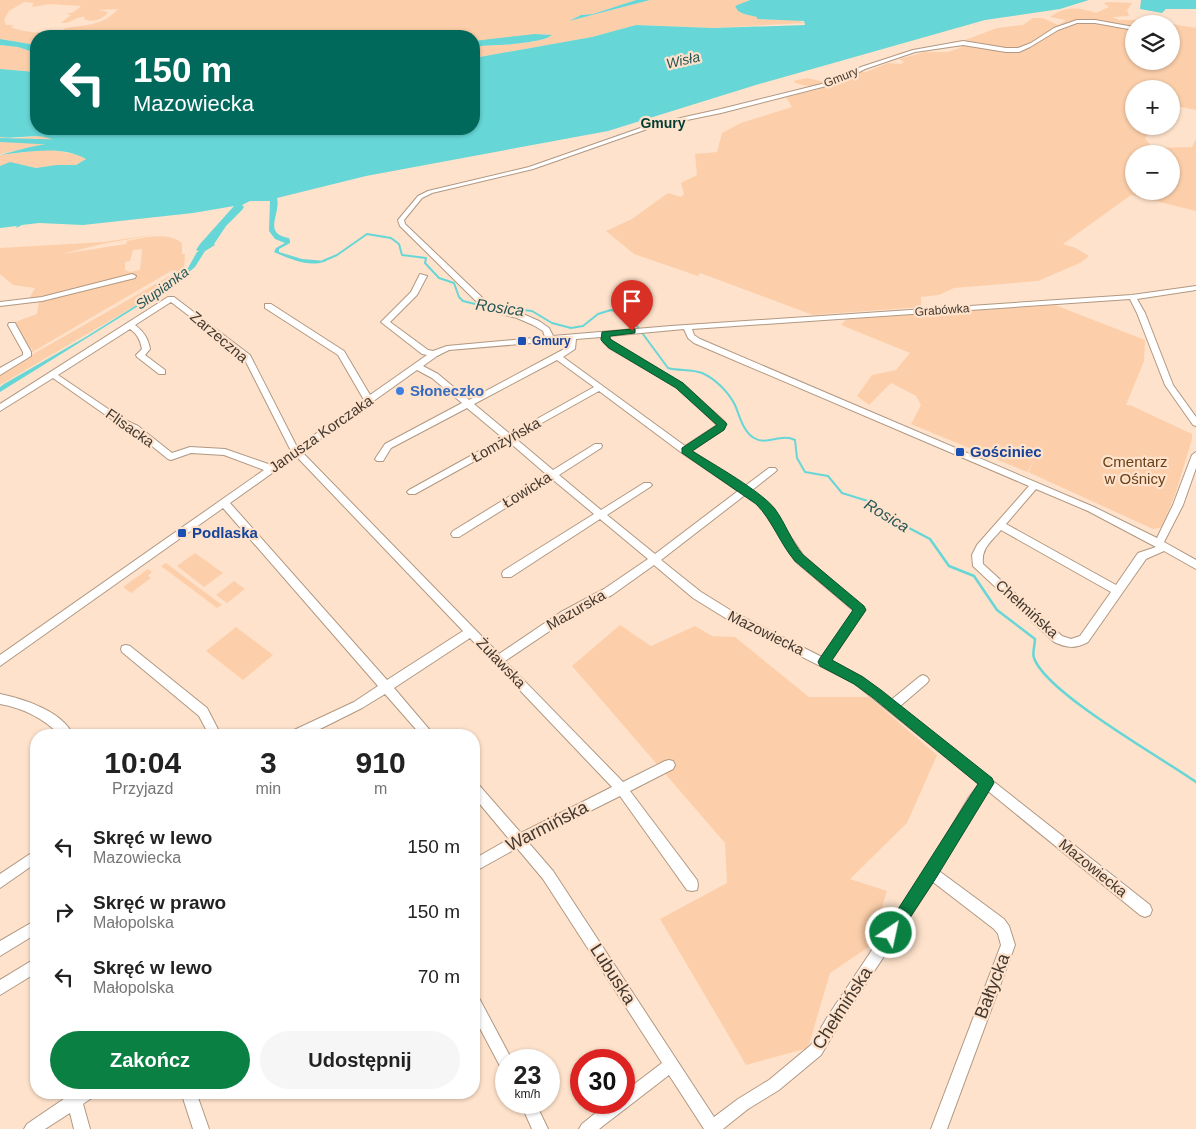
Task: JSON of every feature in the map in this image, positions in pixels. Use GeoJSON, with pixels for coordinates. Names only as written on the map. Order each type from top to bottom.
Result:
{"type":"FeatureCollection","features":[{"type":"Feature","properties":{"kind":"street","name":"Gmury"},"geometry":{"type":"LineString","coordinates":[[550,338],[546,330],[536,323],[520,316],[485,306],[402,225],[401,220],[423,194],[531,168],[645,127],[836,82],[847,75],[888,59],[921,50],[962,43],[1017,50],[1058,28],[1086,20],[1125,27]]}},
{"type":"Feature","properties":{"kind":"street"},"geometry":{"type":"LineString","coordinates":[[0,304],[42,299],[132,276]]}},
{"type":"Feature","properties":{"kind":"street"},"geometry":{"type":"LineString","coordinates":[[424,276],[414,293],[385,322],[424,352],[434,354]]}},
{"type":"Feature","properties":{"kind":"street","name":"Grabówka"},"geometry":{"type":"LineString","coordinates":[[687,327],[1132,296],[1196,288]]}},
{"type":"Feature","properties":{"kind":"street"},"geometry":{"type":"LineString","coordinates":[[1132,296],[1141,313],[1170,385],[1196,423]]}},
{"type":"Feature","properties":{"kind":"street","name":"Zarzeczna"},"geometry":{"type":"LineString","coordinates":[[0,408],[171,299],[212,329],[248,360],[290,445],[296,452]]}},
{"type":"Feature","properties":{"kind":"street"},"geometry":{"type":"LineString","coordinates":[[268,306],[341,353],[368,400]]}},
{"type":"Feature","properties":{"kind":"street"},"geometry":{"type":"LineString","coordinates":[[0,372],[27,356],[27,352],[12,325]]}},
{"type":"Feature","properties":{"kind":"street"},"geometry":{"type":"LineString","coordinates":[[130,325],[144,337],[146,349],[140,356],[162,372]]}},
{"type":"Feature","properties":{"kind":"street"},"geometry":{"type":"LineString","coordinates":[[687,327],[691,336],[697,341],[1091,509],[1162,545],[1196,565]]}},
{"type":"Feature","properties":{"kind":"street","name":"Janusza Korczaka"},"geometry":{"type":"LineString","coordinates":[[0,661],[434,354],[457,346],[687,327]]}},
{"type":"Feature","properties":{"kind":"street"},"geometry":{"type":"LineString","coordinates":[[605,334],[606,340],[612,346],[679,385],[722,424],[721,428],[685,451]]}},
{"type":"Feature","properties":{"kind":"street"},"geometry":{"type":"LineString","coordinates":[[380,459],[388,446],[558,357],[572,347],[572,336]]}},
{"type":"Feature","properties":{"kind":"street"},"geometry":{"type":"LineString","coordinates":[[412,342],[420,364]]}},
{"type":"Feature","properties":{"kind":"street"},"geometry":{"type":"LineString","coordinates":[[558,357],[685,451],[745,490],[771,512],[792,550],[799,558],[860,610],[824,662]]}},
{"type":"Feature","properties":{"kind":"street","name":"Mazowiecka"},"geometry":{"type":"LineString","coordinates":[[420,364],[654,560],[716,608],[858,680],[1145,910]]}},
{"type":"Feature","properties":{"kind":"street","name":"Flisacka"},"geometry":{"type":"LineString","coordinates":[[52,374],[120,421],[135,428],[171,457],[190,450],[225,452],[272,469]]}},
{"type":"Feature","properties":{"kind":"street","name":"Łomżyńska"},"geometry":{"type":"LineString","coordinates":[[412,492],[599,388]]}},
{"type":"Feature","properties":{"kind":"street","name":"Łowicka"},"geometry":{"type":"LineString","coordinates":[[456,534],[598,446]]}},
{"type":"Feature","properties":{"kind":"street","name":"Żuławska"},"geometry":{"type":"LineString","coordinates":[[296,452],[622,788],[692,885]]}},
{"type":"Feature","properties":{"kind":"street"},"geometry":{"type":"LineString","coordinates":[[1162,545],[1196,454]]}},
{"type":"Feature","properties":{"kind":"street","name":"Mazurska"},"geometry":{"type":"LineString","coordinates":[[498,660],[565,615],[600,598],[654,560],[772,470]]}},
{"type":"Feature","properties":{"kind":"street"},"geometry":{"type":"LineString","coordinates":[[508,574],[647,484]]}},
{"type":"Feature","properties":{"kind":"street","name":"Chełmińska"},"geometry":{"type":"LineString","coordinates":[[1035,485],[980,548],[977,555],[978,566],[1058,639],[1068,644],[1075,644],[1084,639],[1142,556],[1162,545]]}},
{"type":"Feature","properties":{"kind":"street"},"geometry":{"type":"LineString","coordinates":[[224,503],[423,729]]}},
{"type":"Feature","properties":{"kind":"street"},"geometry":{"type":"LineString","coordinates":[[1000,525],[1117,590]]}},
{"type":"Feature","properties":{"kind":"street"},"geometry":{"type":"LineString","coordinates":[[309,729],[358,706],[471,632]]}},
{"type":"Feature","properties":{"kind":"street"},"geometry":{"type":"LineString","coordinates":[[126,649],[203,712],[212,729]]}},
{"type":"Feature","properties":{"kind":"street"},"geometry":{"type":"LineString","coordinates":[[892,706],[923,680]]}},
{"type":"Feature","properties":{"kind":"street"},"geometry":{"type":"LineString","coordinates":[[0,699],[25,705],[42,713],[59,729]]}},
{"type":"Feature","properties":{"kind":"street","name":"Warmińska"},"geometry":{"type":"LineString","coordinates":[[480,863],[518,841],[669,765]]}},
{"type":"Feature","properties":{"kind":"street","name":"Chełmińska"},"geometry":{"type":"LineString","coordinates":[[713,1128],[743,1104],[774,1085],[816,1050],[987,783]]}},
{"type":"Feature","properties":{"kind":"street"},"geometry":{"type":"LineString","coordinates":[[480,795],[518,841]]}},
{"type":"Feature","properties":{"kind":"street","name":"Lubuska"},"geometry":{"type":"LineString","coordinates":[[518,841],[548,875],[713,1128]]}},
{"type":"Feature","properties":{"kind":"street"},"geometry":{"type":"LineString","coordinates":[[0,882],[30,860]]}},
{"type":"Feature","properties":{"kind":"street","name":"Bałtycka"},"geometry":{"type":"LineString","coordinates":[[931,873],[999,924],[1004,931],[1008,945],[939,1129]]}},
{"type":"Feature","properties":{"kind":"street"},"geometry":{"type":"LineString","coordinates":[[0,949],[30,931]]}},
{"type":"Feature","properties":{"kind":"street"},"geometry":{"type":"LineString","coordinates":[[0,988],[30,969]]}},
{"type":"Feature","properties":{"kind":"street"},"geometry":{"type":"LineString","coordinates":[[480,1014],[499,1049]]}},
{"type":"Feature","properties":{"kind":"street"},"geometry":{"type":"LineString","coordinates":[[635,1093],[672,1064]]}},
{"type":"Feature","properties":{"kind":"street"},"geometry":{"type":"LineString","coordinates":[[32,1129],[78,1099]]}},
{"type":"Feature","properties":{"kind":"street"},"geometry":{"type":"LineString","coordinates":[[190,1099],[201,1129]]}},
{"type":"Feature","properties":{"kind":"street"},"geometry":{"type":"LineString","coordinates":[[75,1101],[82,1129]]}},
{"type":"Feature","properties":{"kind":"street"},"geometry":{"type":"LineString","coordinates":[[533,1114],[540,1129]]}},
{"type":"Feature","properties":{"kind":"street"},"geometry":{"type":"LineString","coordinates":[[587,1129],[607,1114]]}},
{"type":"Feature","properties":{"kind":"green space"},"geometry":{"type":"Polygon","coordinates":[[[0,0],[636,0],[593,14],[581,15],[569,21],[650,0],[750,0],[735,6],[744,14],[757,17],[757,19],[797,20],[805,23],[713,28],[636,25],[592,37],[480,57],[480,46],[525,43],[552,36],[539,35],[480,40],[480,30],[63,30],[65,28],[100,22],[118,9],[99,10],[108,12],[98,20],[91,21],[82,17],[61,23],[71,15],[66,14],[74,12],[81,6],[49,4],[33,7],[34,3],[24,2],[9,11],[4,20],[6,25],[14,25],[11,27],[30,32],[30,44],[0,39],[0,0]]]}},
{"type":"Feature","properties":{"kind":"green space"},"geometry":{"type":"Polygon","coordinates":[[[1103,3],[1132,3],[1127,10],[1129,15],[1112,17],[1125,20],[1125,70],[1180,70],[1180,25],[1196,28],[1196,110],[1180,107],[1180,80],[1125,80],[1125,135],[1148,135],[1145,138],[1150,145],[1125,145],[1125,199],[1063,244],[1076,248],[1089,256],[1080,263],[1038,281],[954,288],[939,295],[921,297],[921,307],[813,315],[700,273],[698,276],[634,254],[606,231],[632,219],[668,193],[681,197],[684,194],[681,183],[697,175],[695,154],[717,152],[722,133],[741,123],[792,107],[786,97],[820,89],[793,81],[807,78],[833,84],[829,80],[840,73],[866,72],[888,63],[901,64],[904,62],[899,59],[925,52],[948,52],[962,47],[965,40],[997,28],[1023,25],[1033,18],[1043,18],[1058,25],[1066,20],[1050,17],[1061,11],[1072,9],[1096,13],[1109,7],[1103,3]]]}},
{"type":"Feature","properties":{"kind":"green space"},"geometry":{"type":"Polygon","coordinates":[[[0,45],[18,47],[30,51],[30,72],[0,69],[0,45]]]}},
{"type":"Feature","properties":{"kind":"green space"},"geometry":{"type":"Polygon","coordinates":[[[38,136],[52,138],[58,142],[0,154],[0,137],[11,139],[38,136]]]}},
{"type":"Feature","properties":{"kind":"green space"},"geometry":{"type":"Polygon","coordinates":[[[1196,139],[1196,211],[1151,200],[1180,200],[1180,147],[1192,147],[1196,139]]]}},
{"type":"Feature","properties":{"kind":"green space"},"geometry":{"type":"Polygon","coordinates":[[[48,149],[78,155],[86,159],[76,165],[36,168],[10,163],[0,166],[0,155],[48,149]]]}},
{"type":"Feature","properties":{"kind":"green space"},"geometry":{"type":"Polygon","coordinates":[[[158,234],[102,244],[62,254],[126,244],[127,241],[147,237],[162,236],[176,239],[182,243],[182,254],[185,254],[184,269],[186,270],[167,287],[0,385],[0,373],[175,273],[171,271],[29,354],[33,349],[29,348],[21,338],[15,322],[37,314],[39,300],[28,301],[35,288],[13,285],[0,274],[0,248],[104,242],[158,234]],[[142,249],[133,250],[130,261],[125,262],[125,270],[130,272],[140,270],[142,249]]]}},
{"type":"Feature","properties":{"kind":"green space","name":"Cmentarz w Ośnicy"},"geometry":{"type":"Polygon","coordinates":[[[1055,305],[1145,340],[1144,361],[1126,405],[1130,405],[1192,434],[1176,492],[1162,527],[1153,529],[1028,472],[1036,458],[1027,472],[911,424],[921,405],[916,396],[891,383],[869,405],[857,396],[872,375],[896,370],[910,353],[841,325],[847,319],[1055,305]]]}},
{"type":"Feature","properties":{"kind":"green space"},"geometry":{"type":"Polygon","coordinates":[[[195,553],[223,573],[204,587],[177,566],[195,553]]]}},
{"type":"Feature","properties":{"kind":"green space"},"geometry":{"type":"Polygon","coordinates":[[[166,563],[222,605],[217,608],[161,566],[166,563]]]}},
{"type":"Feature","properties":{"kind":"green space"},"geometry":{"type":"Polygon","coordinates":[[[148,569],[152,572],[148,576],[151,578],[131,593],[123,587],[148,569]]]}},
{"type":"Feature","properties":{"kind":"green space"},"geometry":{"type":"Polygon","coordinates":[[[234,581],[245,589],[227,603],[216,595],[234,581]]]}},
{"type":"Feature","properties":{"kind":"green space"},"geometry":{"type":"Polygon","coordinates":[[[620,625],[651,646],[695,626],[712,636],[735,637],[809,697],[869,697],[937,755],[907,823],[850,879],[887,891],[870,946],[830,973],[808,1048],[746,1065],[660,919],[727,883],[725,843],[572,666],[620,625]]]}},
{"type":"Feature","properties":{"kind":"green space"},"geometry":{"type":"Polygon","coordinates":[[[236,627],[273,655],[243,680],[206,651],[236,627]]]}},
{"type":"Feature","properties":{"kind":"water"},"geometry":{"type":"Polygon","coordinates":[[[636,0],[650,0],[569,21],[581,15],[593,14],[636,0]]]}},
{"type":"Feature","properties":{"kind":"water"},"geometry":{"type":"Polygon","coordinates":[[[750,0],[1089,0],[1060,9],[985,20],[759,84],[608,131],[366,176],[277,198],[278,204],[274,228],[276,232],[281,236],[289,238],[290,241],[290,243],[279,249],[279,252],[302,259],[326,261],[320,263],[300,262],[274,252],[276,248],[285,243],[275,239],[269,231],[270,201],[250,201],[242,205],[244,207],[242,210],[226,226],[215,245],[205,251],[195,267],[177,282],[0,392],[0,387],[4,384],[84,338],[178,279],[199,251],[196,250],[200,244],[234,206],[193,213],[83,225],[39,223],[22,225],[16,228],[17,226],[0,228],[0,166],[10,162],[36,168],[76,165],[86,159],[66,152],[55,151],[33,151],[0,155],[57,142],[37,136],[0,137],[0,69],[30,72],[30,135],[480,135],[480,57],[592,37],[636,25],[713,28],[805,25],[804,21],[757,19],[757,17],[738,11],[735,6],[750,0]]]}},
{"type":"Feature","properties":{"kind":"water"},"geometry":{"type":"Polygon","coordinates":[[[1141,0],[1196,0],[1196,9],[1166,9],[1162,13],[1140,9],[1141,0]]]}},
{"type":"Feature","properties":{"kind":"water"},"geometry":{"type":"Polygon","coordinates":[[[535,34],[552,35],[538,41],[502,45],[480,46],[480,40],[535,34]]]}},
{"type":"Feature","properties":{"kind":"water"},"geometry":{"type":"Polygon","coordinates":[[[0,39],[30,44],[30,51],[18,47],[0,45],[0,39]]]}},
{"type":"Feature","properties":{"kind":"waterway","name":"Wisła"},"geometry":{"type":"LineString","coordinates":[[0,140],[77,143]]}},
{"type":"Feature","properties":{"kind":"waterway","name":"Rosica"},"geometry":{"type":"LineString","coordinates":[[323,261],[337,255],[367,234],[391,238],[399,244],[402,255],[426,258],[425,263],[439,278],[454,283],[459,297],[463,301],[483,306]]}},
{"type":"Feature","properties":{"kind":"waterway","name":"Rosica"},"geometry":{"type":"LineString","coordinates":[[489,306],[532,311],[552,323],[571,328],[583,326],[598,314],[611,310],[621,313],[637,326],[668,368],[702,373],[722,387],[735,405],[744,428],[750,435],[764,441],[785,438],[795,440],[797,458],[805,472],[828,476],[842,493],[871,502],[890,519]]}},
{"type":"Feature","properties":{"kind":"waterway","name":"Rosica"},"geometry":{"type":"LineString","coordinates":[[888,517],[930,539],[949,566],[974,576],[997,610],[1035,639],[1034,658],[1043,672],[1060,689],[1107,724],[1196,782]]}},
{"type":"Feature","properties":{"kind":"place","name":"Gmury"},"geometry":{"type":"Point","coordinates":[522,341]}},
{"type":"Feature","properties":{"kind":"place","name":"Słoneczko"},"geometry":{"type":"Point","coordinates":[400,391]}},
{"type":"Feature","properties":{"kind":"place","name":"Gościniec"},"geometry":{"type":"Point","coordinates":[960,452]}},
{"type":"Feature","properties":{"kind":"place","name":"Podlaska"},"geometry":{"type":"Point","coordinates":[182,533]}},
{"type":"Feature","properties":{"kind":"district","name":"Gmury"},"geometry":{"type":"Point","coordinates":[663,123]}},
{"type":"Feature","properties":{"kind":"route"},"geometry":{"type":"LineString","coordinates":[[632,331],[605,334],[606,340],[612,346],[679,385],[720,420],[722,424],[721,428],[685,451],[760,501],[771,512],[784,537],[799,558],[860,610],[824,662],[858,680],[987,783],[891,933]]}},
{"type":"Feature","properties":{"kind":"water label","name":"Słupianka"},"geometry":{"type":"Point","coordinates":[162,288]}}]}
